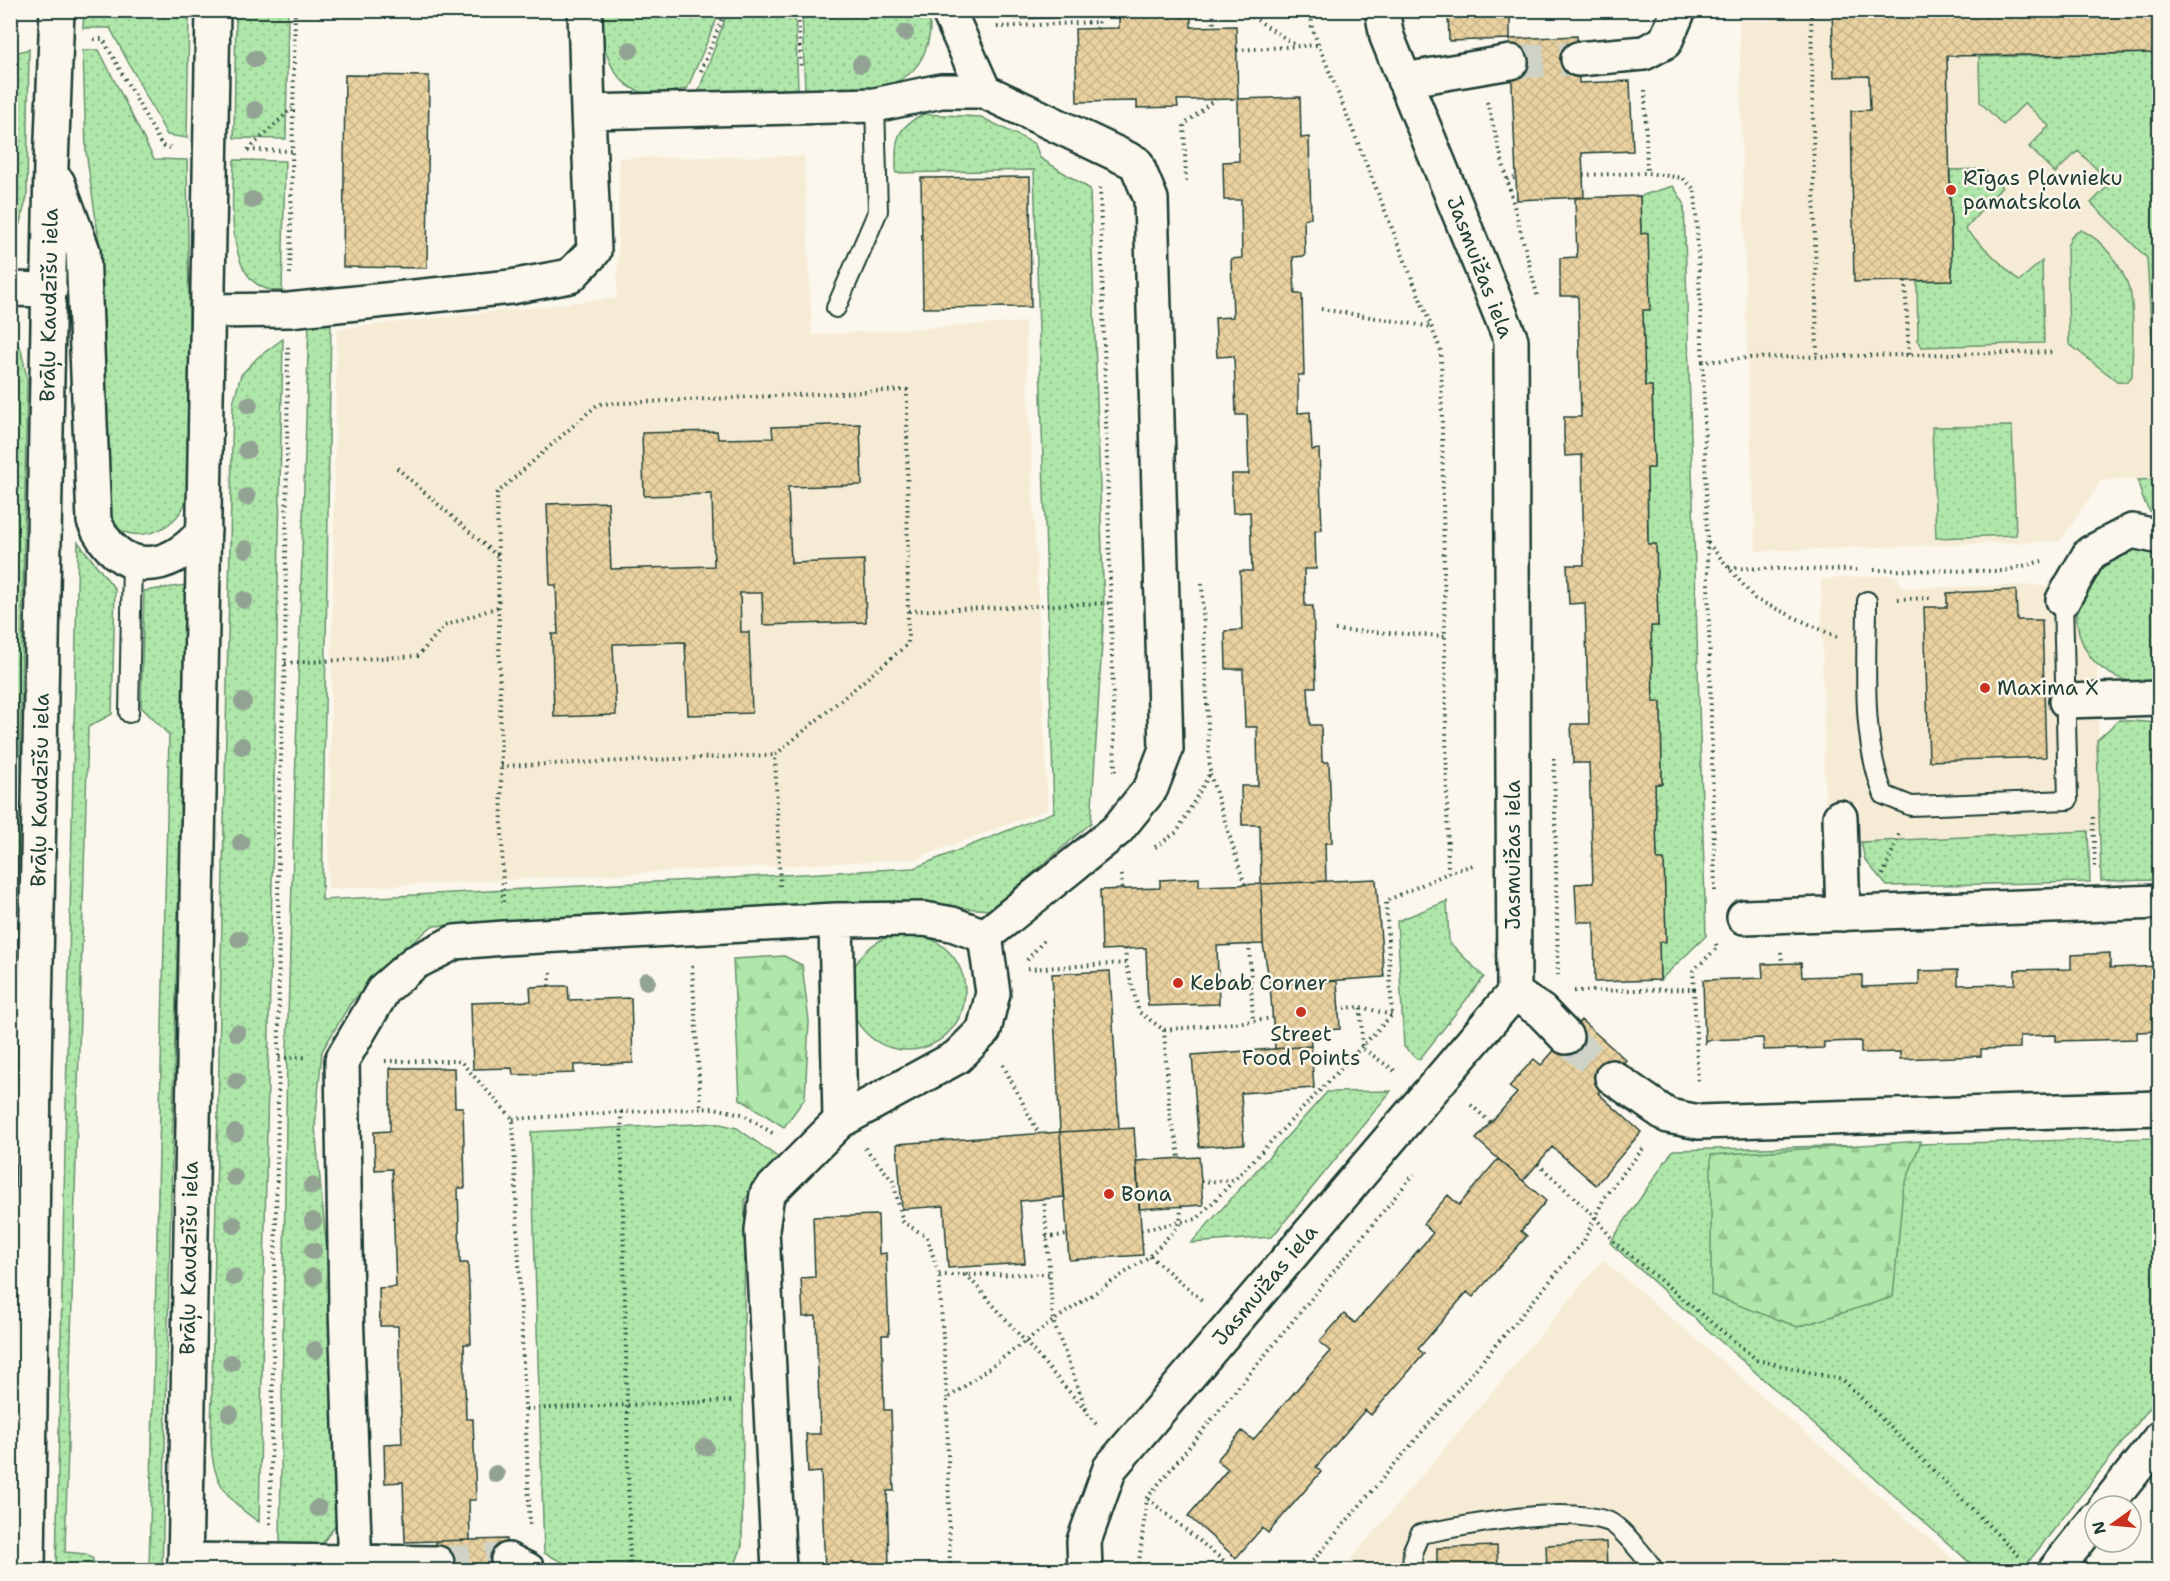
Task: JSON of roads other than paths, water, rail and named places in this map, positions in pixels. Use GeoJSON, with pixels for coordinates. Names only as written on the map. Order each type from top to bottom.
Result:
{"type":"FeatureCollection","features":[{"type":"Feature","properties":{"kind":"street","name":"Brāļu Kaudzīšu iela"},"geometry":{"type":"LineString","coordinates":[[28,1570],[30,1327],[51,165],[57,10]]}},
{"type":"Feature","properties":{"kind":"street","name":"Brāļu Kaudzīšu iela"},"geometry":{"type":"LineString","coordinates":[[185,1565],[213,10]]}},
{"type":"Feature","properties":{"kind":"street"},"geometry":{"type":"LineString","coordinates":[[209,311],[289,310],[511,287],[570,276],[594,251],[585,10]]}},
{"type":"Feature","properties":{"kind":"street"},"geometry":{"type":"LineString","coordinates":[[948,10],[984,91]]}},
{"type":"Feature","properties":{"kind":"street","name":"Jasmuižas iela"},"geometry":{"type":"LineString","coordinates":[[1085,1568],[1084,1541],[1110,1468],[1514,993],[1511,340],[1387,37],[1382,10]]}},
{"type":"Feature","properties":{"kind":"street"},"geometry":{"type":"LineString","coordinates":[[1578,59],[1644,52],[1665,42],[1679,10]]}},
{"type":"Feature","properties":{"kind":"street"},"geometry":{"type":"LineString","coordinates":[[1404,80],[1511,62]]}},
{"type":"Feature","properties":{"kind":"street"},"geometry":{"type":"LineString","coordinates":[[588,112],[875,105],[941,91],[984,91],[1136,163],[1150,200],[1166,749],[1151,788],[1117,831],[985,936]]}},
{"type":"Feature","properties":{"kind":"street"},"geometry":{"type":"LineString","coordinates":[[51,165],[83,251],[94,521],[109,548],[132,562],[146,564],[172,557],[195,543],[204,531]]}},
{"type":"Feature","properties":{"kind":"street"},"geometry":{"type":"LineString","coordinates":[[10,289],[50,290]]}},
{"type":"Feature","properties":{"kind":"street"},"geometry":{"type":"LineString","coordinates":[[2063,600],[2090,553],[2132,531],[2160,537]]}},
{"type":"Feature","properties":{"kind":"street"},"geometry":{"type":"LineString","coordinates":[[2066,701],[2160,698]]}},
{"type":"Feature","properties":{"kind":"street"},"geometry":{"type":"LineString","coordinates":[[1840,817],[1856,913]]}},
{"type":"Feature","properties":{"kind":"street"},"geometry":{"type":"LineString","coordinates":[[1744,917],[2160,902]]}},
{"type":"Feature","properties":{"kind":"street"},"geometry":{"type":"LineString","coordinates":[[355,1567],[345,1308],[342,1060],[384,990],[414,963],[455,942],[551,934],[782,922],[924,919],[952,924],[985,936]]}},
{"type":"Feature","properties":{"kind":"street"},"geometry":{"type":"LineString","coordinates":[[836,920],[840,1121]]}},
{"type":"Feature","properties":{"kind":"street"},"geometry":{"type":"LineString","coordinates":[[779,1570],[763,1221],[767,1194],[840,1121],[957,1057],[984,1030],[993,993],[985,936]]}},
{"type":"Feature","properties":{"kind":"street"},"geometry":{"type":"LineString","coordinates":[[1514,993],[1551,1001],[1566,1037]]}},
{"type":"Feature","properties":{"kind":"street"},"geometry":{"type":"LineString","coordinates":[[1612,1077],[1668,1116],[1699,1122],[2160,1108]]}},
{"type":"Feature","properties":{"kind":"street"},"geometry":{"type":"LineString","coordinates":[[2116,1494],[2160,1438]]}},
{"type":"Feature","properties":{"kind":"street"},"geometry":{"type":"LineString","coordinates":[[2040,1566],[2083,1530]]}},
{"type":"Feature","properties":{"kind":"street"},"geometry":{"type":"LineString","coordinates":[[185,1565],[269,1560],[355,1567],[437,1563]]}},
{"type":"Feature","properties":{"kind":"lane"},"geometry":{"type":"LineString","coordinates":[[836,308],[878,211],[875,105]]}},
{"type":"Feature","properties":{"kind":"lane"},"geometry":{"type":"LineString","coordinates":[[129,713],[132,562]]}},
{"type":"Feature","properties":{"kind":"lane"},"geometry":{"type":"LineString","coordinates":[[1867,601],[1869,722],[1874,771],[1884,795],[1911,806],[2068,800],[2063,600]]}},
{"type":"Feature","properties":{"kind":"lane"},"geometry":{"type":"LineString","coordinates":[[1412,1570],[1413,1550],[1420,1534],[1506,1519],[1578,1516],[1610,1521],[1654,1570]]}},
{"type":"Feature","properties":{"kind":"tunnel"},"geometry":{"type":"LineString","coordinates":[[1511,62],[1578,59]]}},
{"type":"Feature","properties":{"kind":"tunnel"},"geometry":{"type":"LineString","coordinates":[[1566,1037],[1612,1077]]}},
{"type":"Feature","properties":{"kind":"tunnel"},"geometry":{"type":"LineString","coordinates":[[437,1563],[508,1560]]}},
{"type":"Feature","properties":{"kind":"place","name":"Rīgas Pļavnieku pamatskola"},"geometry":{"type":"Point","coordinates":[1951,190]}},
{"type":"Feature","properties":{"kind":"place","name":"Maxima X"},"geometry":{"type":"Point","coordinates":[1985,688]}},
{"type":"Feature","properties":{"kind":"place","name":"Kebab Corner"},"geometry":{"type":"Point","coordinates":[1178,983]}},
{"type":"Feature","properties":{"kind":"place","name":"Street Food Points"},"geometry":{"type":"Point","coordinates":[1301,1012]}},
{"type":"Feature","properties":{"kind":"place","name":"Bona"},"geometry":{"type":"Point","coordinates":[1109,1194]}}]}
